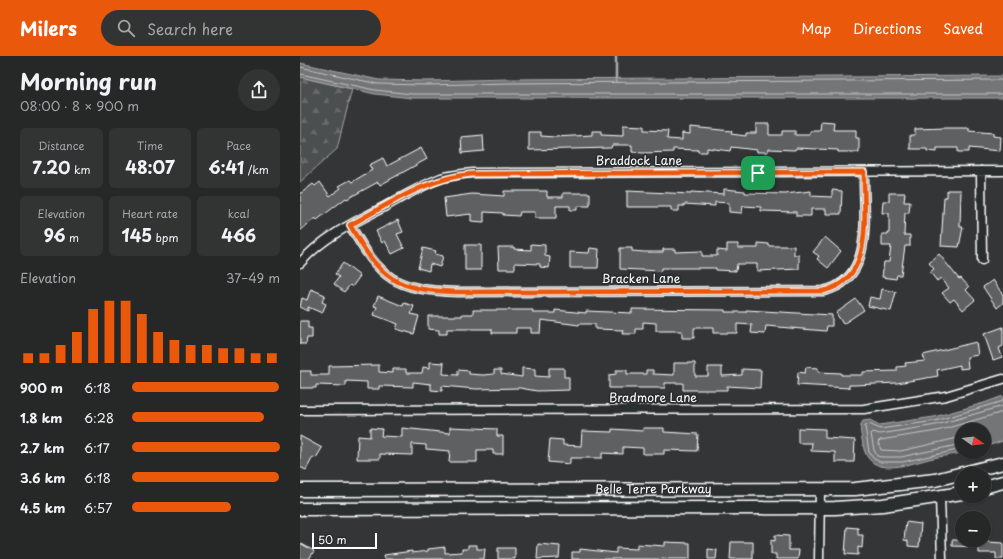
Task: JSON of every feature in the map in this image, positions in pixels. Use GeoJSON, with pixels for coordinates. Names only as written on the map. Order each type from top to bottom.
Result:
{"type":"FeatureCollection","features":[{"type":"Feature","properties":{"kind":"main road","name":"Belle Terre Parkway"},"geometry":{"type":"LineString","coordinates":[[300,490],[855,489],[914,483],[952,476],[1003,463]]}},
{"type":"Feature","properties":{"kind":"main road"},"geometry":{"type":"LineString","coordinates":[[991,485],[1003,482]]}},
{"type":"Feature","properties":{"kind":"main road","name":"Belle Terre Parkway"},"geometry":{"type":"LineString","coordinates":[[300,509],[820,507],[883,505],[955,494]]}},
{"type":"Feature","properties":{"kind":"street"},"geometry":{"type":"LineString","coordinates":[[982,171],[982,260]]}},
{"type":"Feature","properties":{"kind":"street","name":"Braddock Lane"},"geometry":{"type":"LineString","coordinates":[[300,263],[323,240],[426,185],[455,175],[1003,171]]}},
{"type":"Feature","properties":{"kind":"street","name":"Bracken Lane"},"geometry":{"type":"LineString","coordinates":[[350,225],[364,250],[381,270],[408,286],[426,290],[458,292],[823,291],[844,282],[859,263],[863,238],[864,172]]}},
{"type":"Feature","properties":{"kind":"street","name":"Bradmore Lane"},"geometry":{"type":"LineString","coordinates":[[300,410],[864,410],[946,396],[1003,379]]}},
{"type":"Feature","properties":{"kind":"street"},"geometry":{"type":"LineString","coordinates":[[819,559],[820,490]]}},
{"type":"Feature","properties":{"kind":"street"},"geometry":{"type":"LineString","coordinates":[[940,497],[942,559]]}},
{"type":"Feature","properties":{"kind":"green space"},"geometry":{"type":"Polygon","coordinates":[[[300,77],[352,89],[337,149],[300,182],[300,77]]]}},
{"type":"Feature","properties":{"kind":"water"},"geometry":{"type":"Polygon","coordinates":[[[300,63],[379,80],[427,81],[509,79],[1003,76],[1003,98],[412,98],[375,94],[300,77],[300,63]]]}},
{"type":"Feature","properties":{"kind":"water"},"geometry":{"type":"Polygon","coordinates":[[[1003,396],[1003,441],[991,445],[991,423],[955,423],[955,454],[890,467],[880,466],[867,456],[863,445],[861,432],[863,421],[870,420],[879,425],[934,417],[1003,396]]]}},
{"type":"Feature","properties":{"kind":"building"},"geometry":{"type":"Polygon","coordinates":[[[821,121],[834,122],[833,130],[856,130],[856,138],[859,138],[859,152],[838,152],[838,150],[796,148],[795,150],[768,149],[768,152],[757,152],[757,150],[731,147],[730,151],[707,148],[707,152],[698,152],[698,150],[673,149],[673,152],[643,153],[632,152],[632,145],[612,145],[611,148],[529,150],[529,132],[541,132],[541,136],[555,137],[592,135],[592,131],[601,131],[601,135],[623,136],[623,125],[644,126],[644,130],[668,131],[667,139],[682,140],[682,133],[690,134],[690,127],[732,131],[731,134],[746,136],[746,133],[756,133],[756,124],[769,124],[769,135],[782,135],[782,131],[795,131],[795,135],[810,135],[810,131],[820,131],[821,121]]]}},
{"type":"Feature","properties":{"kind":"building"},"geometry":{"type":"Polygon","coordinates":[[[969,128],[969,131],[993,133],[993,136],[1001,137],[1000,151],[969,148],[969,152],[958,152],[958,148],[937,148],[937,152],[927,151],[927,149],[910,149],[910,135],[915,135],[915,129],[969,128]]]}},
{"type":"Feature","properties":{"kind":"building"},"geometry":{"type":"Polygon","coordinates":[[[483,135],[484,151],[462,153],[461,137],[483,135]]]}},
{"type":"Feature","properties":{"kind":"building"},"geometry":{"type":"Polygon","coordinates":[[[421,148],[427,159],[380,185],[378,182],[347,199],[346,198],[317,220],[315,218],[300,231],[300,194],[313,184],[315,186],[320,182],[330,196],[341,188],[339,186],[350,180],[352,182],[372,170],[369,165],[383,158],[387,166],[421,148]]]}},
{"type":"Feature","properties":{"kind":"building"},"geometry":{"type":"Polygon","coordinates":[[[724,189],[745,191],[745,193],[785,194],[811,191],[811,196],[832,197],[832,190],[842,191],[841,214],[826,214],[826,209],[811,209],[811,216],[796,216],[796,212],[761,211],[761,207],[743,206],[742,213],[729,212],[729,203],[715,202],[715,206],[684,204],[684,206],[679,206],[679,211],[671,211],[671,207],[627,207],[627,191],[724,194],[724,189]]]}},
{"type":"Feature","properties":{"kind":"building"},"geometry":{"type":"Polygon","coordinates":[[[947,190],[961,190],[960,227],[963,227],[959,247],[941,246],[944,197],[947,197],[947,190]]]}},
{"type":"Feature","properties":{"kind":"building"},"geometry":{"type":"Polygon","coordinates":[[[504,191],[547,191],[547,197],[563,197],[563,193],[590,193],[590,206],[577,206],[577,210],[570,210],[570,206],[556,206],[556,218],[535,218],[535,212],[520,212],[519,216],[484,212],[484,222],[471,221],[471,214],[446,217],[444,198],[472,194],[504,196],[504,191]]]}},
{"type":"Feature","properties":{"kind":"building"},"geometry":{"type":"Polygon","coordinates":[[[889,193],[905,193],[904,202],[910,202],[909,213],[905,213],[904,235],[910,235],[910,246],[905,246],[901,275],[897,275],[896,279],[882,277],[884,262],[889,262],[891,246],[882,246],[882,234],[889,234],[889,213],[882,213],[883,201],[889,201],[889,193]]]}},
{"type":"Feature","properties":{"kind":"building"},"geometry":{"type":"Polygon","coordinates":[[[398,220],[403,232],[397,234],[404,248],[392,254],[385,241],[382,243],[376,231],[398,220]]]}},
{"type":"Feature","properties":{"kind":"building"},"geometry":{"type":"Polygon","coordinates":[[[825,237],[841,251],[828,268],[817,259],[819,256],[813,252],[825,237]]]}},
{"type":"Feature","properties":{"kind":"building"},"geometry":{"type":"Polygon","coordinates":[[[758,243],[769,244],[769,246],[794,246],[794,255],[799,255],[799,269],[757,271],[757,264],[737,264],[736,271],[716,270],[716,268],[661,268],[661,271],[620,269],[620,248],[632,248],[632,251],[644,252],[663,252],[663,249],[675,249],[675,252],[702,251],[702,256],[717,256],[717,250],[727,251],[727,244],[738,244],[738,248],[758,248],[758,243]]]}},
{"type":"Feature","properties":{"kind":"building"},"geometry":{"type":"Polygon","coordinates":[[[531,244],[545,245],[545,256],[550,257],[549,268],[540,267],[540,264],[515,263],[515,269],[499,269],[498,247],[514,247],[514,249],[531,250],[531,244]]]}},
{"type":"Feature","properties":{"kind":"building"},"geometry":{"type":"Polygon","coordinates":[[[465,245],[481,245],[481,270],[465,270],[465,245]]]}},
{"type":"Feature","properties":{"kind":"building"},"geometry":{"type":"Polygon","coordinates":[[[423,248],[436,251],[435,254],[443,256],[440,267],[430,264],[429,271],[418,268],[423,248]]]}},
{"type":"Feature","properties":{"kind":"building"},"geometry":{"type":"Polygon","coordinates":[[[590,248],[599,249],[598,268],[570,268],[570,252],[589,253],[590,248]]]}},
{"type":"Feature","properties":{"kind":"building"},"geometry":{"type":"Polygon","coordinates":[[[939,254],[959,279],[961,278],[969,287],[966,290],[975,300],[963,310],[954,299],[950,302],[942,293],[949,288],[941,278],[937,281],[930,272],[934,269],[929,263],[939,254]]]}},
{"type":"Feature","properties":{"kind":"building"},"geometry":{"type":"Polygon","coordinates":[[[343,263],[360,276],[352,287],[350,285],[344,292],[334,284],[339,277],[335,274],[343,263]]]}},
{"type":"Feature","properties":{"kind":"building"},"geometry":{"type":"Polygon","coordinates":[[[993,280],[1003,295],[1003,303],[997,308],[983,287],[993,280]]]}},
{"type":"Feature","properties":{"kind":"building"},"geometry":{"type":"Polygon","coordinates":[[[311,289],[325,295],[322,302],[326,304],[322,313],[308,307],[308,311],[300,307],[302,298],[307,300],[311,289]]]}},
{"type":"Feature","properties":{"kind":"building"},"geometry":{"type":"Polygon","coordinates":[[[882,289],[896,292],[891,311],[868,306],[870,297],[880,299],[882,289]]]}},
{"type":"Feature","properties":{"kind":"building"},"geometry":{"type":"Polygon","coordinates":[[[378,296],[403,306],[404,303],[414,306],[411,314],[419,316],[414,334],[396,329],[398,324],[374,315],[377,307],[374,306],[378,296]]]}},
{"type":"Feature","properties":{"kind":"building"},"geometry":{"type":"Polygon","coordinates":[[[856,299],[864,310],[843,324],[836,313],[856,299]]]}},
{"type":"Feature","properties":{"kind":"building"},"geometry":{"type":"Polygon","coordinates":[[[632,309],[725,310],[725,312],[746,312],[746,310],[832,315],[832,326],[827,326],[826,331],[766,326],[765,334],[751,333],[752,325],[737,324],[737,333],[713,333],[713,328],[694,328],[694,338],[682,338],[682,331],[656,331],[656,323],[643,322],[643,329],[636,329],[636,334],[622,334],[623,330],[595,329],[595,324],[579,325],[541,320],[540,333],[531,333],[531,328],[516,328],[516,333],[492,333],[492,329],[447,329],[447,334],[439,334],[439,330],[428,329],[428,316],[462,316],[462,314],[473,314],[473,310],[533,310],[533,313],[555,313],[555,310],[586,313],[586,311],[632,313],[632,309]]]}},
{"type":"Feature","properties":{"kind":"building"},"geometry":{"type":"Polygon","coordinates":[[[300,321],[308,321],[308,328],[312,328],[312,338],[307,338],[306,344],[300,344],[300,321]]]}},
{"type":"Feature","properties":{"kind":"building"},"geometry":{"type":"Polygon","coordinates":[[[1003,327],[1003,346],[999,348],[1002,357],[993,360],[984,334],[1003,327]]]}},
{"type":"Feature","properties":{"kind":"building"},"geometry":{"type":"Polygon","coordinates":[[[976,342],[978,355],[967,357],[968,368],[960,369],[960,365],[937,370],[938,376],[897,383],[849,385],[849,388],[797,385],[798,372],[805,373],[806,367],[818,368],[818,372],[841,373],[841,375],[863,375],[863,372],[897,371],[897,367],[906,366],[905,363],[925,361],[923,355],[976,342]]]}},
{"type":"Feature","properties":{"kind":"building"},"geometry":{"type":"Polygon","coordinates":[[[430,362],[444,363],[443,374],[458,375],[458,370],[469,371],[469,374],[483,375],[494,374],[494,370],[501,370],[501,374],[522,377],[522,368],[535,369],[535,376],[549,377],[549,368],[564,368],[564,377],[569,377],[569,390],[537,391],[520,388],[476,389],[442,386],[442,391],[431,390],[431,384],[413,382],[413,387],[379,386],[379,389],[367,389],[367,382],[346,381],[346,386],[316,385],[316,388],[300,388],[300,371],[311,371],[311,375],[329,375],[329,366],[379,365],[379,372],[393,373],[393,369],[406,369],[406,373],[422,373],[423,367],[430,368],[430,362]]]}},
{"type":"Feature","properties":{"kind":"building"},"geometry":{"type":"Polygon","coordinates":[[[674,363],[695,363],[695,376],[708,376],[708,367],[722,367],[722,376],[742,375],[742,369],[761,370],[760,388],[727,386],[727,390],[683,390],[683,383],[665,383],[665,388],[609,388],[609,375],[616,374],[616,370],[627,370],[627,374],[646,374],[646,370],[653,370],[653,374],[674,375],[674,363]]]}},
{"type":"Feature","properties":{"kind":"building"},"geometry":{"type":"Polygon","coordinates":[[[450,427],[497,429],[497,436],[503,436],[503,454],[493,454],[493,450],[477,450],[477,462],[449,462],[450,451],[426,449],[426,445],[412,444],[412,455],[380,454],[380,459],[357,459],[358,436],[370,437],[370,428],[382,429],[381,436],[402,437],[402,428],[450,433],[450,427]]]}},
{"type":"Feature","properties":{"kind":"building"},"geometry":{"type":"Polygon","coordinates":[[[643,428],[664,428],[664,432],[698,434],[697,451],[664,450],[664,454],[643,454],[643,448],[623,447],[623,454],[602,453],[602,458],[570,458],[570,464],[548,462],[550,439],[563,440],[563,445],[581,446],[582,431],[612,432],[612,429],[643,431],[643,428]]]}},
{"type":"Feature","properties":{"kind":"building"},"geometry":{"type":"Polygon","coordinates":[[[798,428],[825,429],[825,438],[855,440],[854,462],[835,462],[835,452],[811,451],[812,443],[798,443],[798,428]]]}},
{"type":"Feature","properties":{"kind":"building"},"geometry":{"type":"Polygon","coordinates":[[[300,436],[322,448],[316,458],[313,457],[306,470],[300,467],[300,436]]]}},
{"type":"Feature","properties":{"kind":"building"},"geometry":{"type":"Polygon","coordinates":[[[906,522],[921,524],[919,547],[908,546],[908,541],[904,540],[906,522]]]}},
{"type":"Feature","properties":{"kind":"building"},"geometry":{"type":"Polygon","coordinates":[[[847,527],[858,528],[858,535],[863,535],[862,548],[858,547],[858,555],[845,554],[847,527]]]}},
{"type":"Feature","properties":{"kind":"building"},"geometry":{"type":"Polygon","coordinates":[[[775,535],[789,536],[789,550],[799,550],[798,559],[776,559],[776,554],[771,554],[771,540],[775,541],[775,535]]]}},
{"type":"Feature","properties":{"kind":"building"},"geometry":{"type":"Polygon","coordinates":[[[952,540],[955,540],[955,546],[952,546],[952,540]]]}},
{"type":"Feature","properties":{"kind":"building"},"geometry":{"type":"Polygon","coordinates":[[[665,542],[690,543],[690,559],[572,559],[572,552],[580,552],[580,549],[616,553],[616,548],[637,549],[637,544],[665,546],[665,542]]]}},
{"type":"Feature","properties":{"kind":"building"},"geometry":{"type":"Polygon","coordinates":[[[731,542],[753,542],[753,559],[730,559],[731,542]]]}},
{"type":"Feature","properties":{"kind":"building"},"geometry":{"type":"Polygon","coordinates":[[[991,542],[1003,543],[1003,559],[996,559],[996,553],[979,553],[979,547],[991,547],[991,542]]]}},
{"type":"Feature","properties":{"kind":"building"},"geometry":{"type":"Polygon","coordinates":[[[300,543],[314,551],[309,559],[300,559],[300,543]]]}},
{"type":"Feature","properties":{"kind":"building"},"geometry":{"type":"Polygon","coordinates":[[[538,544],[560,546],[559,558],[537,559],[538,544]]]}},
{"type":"Feature","properties":{"kind":"building"},"geometry":{"type":"Polygon","coordinates":[[[468,545],[477,545],[477,549],[485,549],[484,559],[385,559],[384,555],[412,551],[412,553],[428,551],[428,549],[445,547],[445,553],[462,552],[462,549],[468,549],[468,545]]]}},
{"type":"Feature","properties":{"kind":"building"},"geometry":{"type":"Polygon","coordinates":[[[498,548],[515,548],[515,559],[498,559],[498,548]]]}},
{"type":"Feature","properties":{"kind":"building"},"geometry":{"type":"Polygon","coordinates":[[[708,549],[717,550],[716,559],[708,559],[708,549]]]}},
{"type":"Feature","properties":{"kind":"waterway"},"geometry":{"type":"LineString","coordinates":[[616,56],[616,81]]}},
{"type":"Feature","properties":{"kind":"route"},"geometry":{"type":"LineString","coordinates":[[864,172],[863,238],[861,256],[855,270],[844,282],[823,291],[458,292],[416,289],[392,278],[381,270],[364,250],[350,225],[426,185],[455,175],[758,173],[864,172]]}}]}
